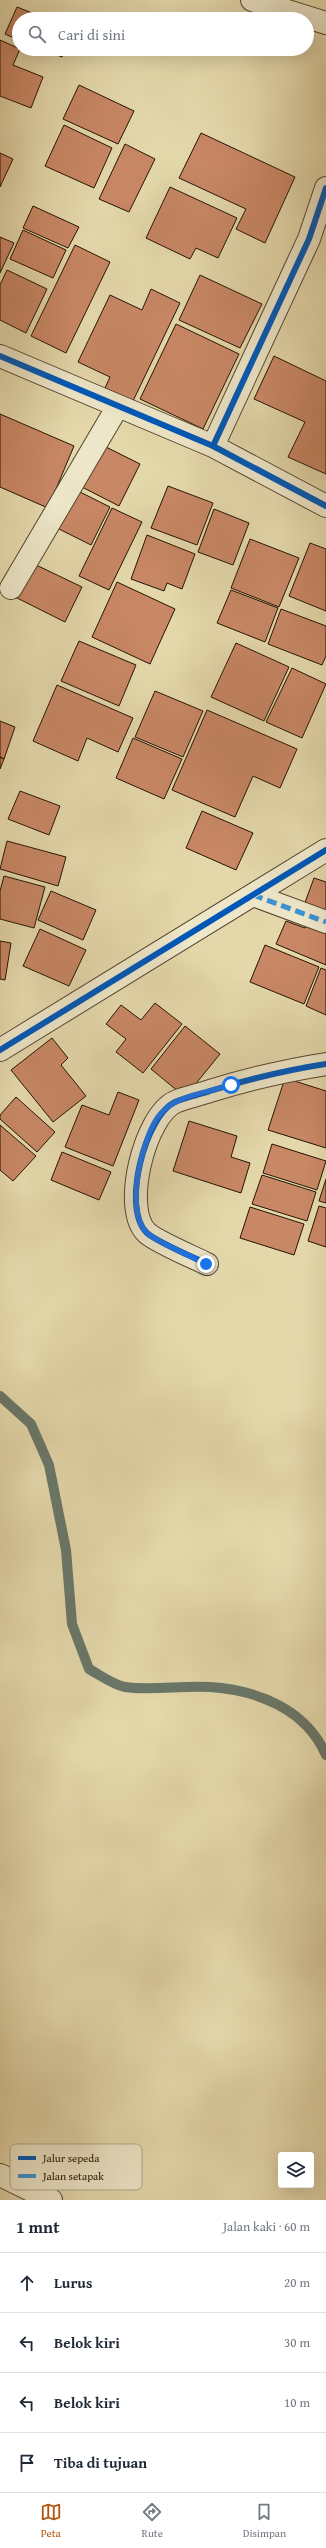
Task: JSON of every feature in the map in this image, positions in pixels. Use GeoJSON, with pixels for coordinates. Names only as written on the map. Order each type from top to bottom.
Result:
{"type":"FeatureCollection","features":[{"type":"Feature","properties":{"kind":"street"},"geometry":{"type":"LineString","coordinates":[[252,0],[291,12]]}},
{"type":"Feature","properties":{"kind":"street"},"geometry":{"type":"LineString","coordinates":[[314,19],[326,23]]}},
{"type":"Feature","properties":{"kind":"street"},"geometry":{"type":"LineString","coordinates":[[213,446],[309,239],[326,188]]}},
{"type":"Feature","properties":{"kind":"street"},"geometry":{"type":"LineString","coordinates":[[0,356],[213,446],[326,506]]}},
{"type":"Feature","properties":{"kind":"street"},"geometry":{"type":"LineString","coordinates":[[11,588],[118,406]]}},
{"type":"Feature","properties":{"kind":"street"},"geometry":{"type":"LineString","coordinates":[[0,1050],[326,850]]}},
{"type":"Feature","properties":{"kind":"street"},"geometry":{"type":"LineString","coordinates":[[253,895],[326,922]]}},
{"type":"Feature","properties":{"kind":"street"},"geometry":{"type":"LineString","coordinates":[[206,1264],[147,1233],[138,1220],[138,1186],[145,1142],[160,1113],[175,1102],[231,1085],[286,1070],[326,1064]]}},
{"type":"Feature","properties":{"kind":"street"},"geometry":{"type":"LineString","coordinates":[[0,2175],[10,2180]]}},
{"type":"Feature","properties":{"kind":"street"},"geometry":{"type":"LineString","coordinates":[[31,2190],[51,2200]]}},
{"type":"Feature","properties":{"kind":"building"},"geometry":{"type":"Polygon","coordinates":[[[17,7],[30,12],[15,12],[17,7]]]}},
{"type":"Feature","properties":{"kind":"building"},"geometry":{"type":"Polygon","coordinates":[[[12,18],[12,37],[5,34],[12,18]]]}},
{"type":"Feature","properties":{"kind":"building"},"geometry":{"type":"Polygon","coordinates":[[[0,40],[12,45],[12,56],[17,56],[13,65],[43,77],[31,108],[0,96],[0,40]]]}},
{"type":"Feature","properties":{"kind":"building"},"geometry":{"type":"Polygon","coordinates":[[[79,85],[134,111],[118,144],[63,119],[79,85]]]}},
{"type":"Feature","properties":{"kind":"building"},"geometry":{"type":"Polygon","coordinates":[[[64,125],[112,148],[94,188],[45,166],[64,125]]]}},
{"type":"Feature","properties":{"kind":"building"},"geometry":{"type":"Polygon","coordinates":[[[201,133],[295,177],[265,243],[236,229],[246,209],[179,178],[201,133]]]}},
{"type":"Feature","properties":{"kind":"building"},"geometry":{"type":"Polygon","coordinates":[[[125,144],[155,159],[129,212],[99,199],[125,144]]]}},
{"type":"Feature","properties":{"kind":"building"},"geometry":{"type":"Polygon","coordinates":[[[0,153],[13,159],[0,187],[0,153]]]}},
{"type":"Feature","properties":{"kind":"building"},"geometry":{"type":"Polygon","coordinates":[[[170,187],[237,218],[218,258],[196,248],[190,259],[146,238],[170,187]]]}},
{"type":"Feature","properties":{"kind":"building"},"geometry":{"type":"Polygon","coordinates":[[[33,206],[79,227],[68,248],[23,228],[33,206]]]}},
{"type":"Feature","properties":{"kind":"building"},"geometry":{"type":"Polygon","coordinates":[[[23,230],[66,250],[53,278],[10,259],[23,230]]]}},
{"type":"Feature","properties":{"kind":"building"},"geometry":{"type":"Polygon","coordinates":[[[0,237],[14,243],[0,273],[0,237]]]}},
{"type":"Feature","properties":{"kind":"building"},"geometry":{"type":"Polygon","coordinates":[[[75,245],[110,262],[66,353],[31,336],[75,245]]]}},
{"type":"Feature","properties":{"kind":"building"},"geometry":{"type":"Polygon","coordinates":[[[7,270],[47,289],[26,333],[0,320],[0,285],[7,270]]]}},
{"type":"Feature","properties":{"kind":"building"},"geometry":{"type":"Polygon","coordinates":[[[200,275],[262,304],[240,348],[179,320],[200,275]]]}},
{"type":"Feature","properties":{"kind":"building"},"geometry":{"type":"Polygon","coordinates":[[[151,289],[180,303],[133,401],[105,388],[110,377],[78,362],[110,295],[142,310],[151,289]]]}},
{"type":"Feature","properties":{"kind":"building"},"geometry":{"type":"Polygon","coordinates":[[[176,324],[239,354],[203,429],[140,399],[176,324]]]}},
{"type":"Feature","properties":{"kind":"building"},"geometry":{"type":"Polygon","coordinates":[[[274,356],[326,381],[326,474],[288,457],[305,422],[254,399],[274,356]]]}},
{"type":"Feature","properties":{"kind":"building"},"geometry":{"type":"Polygon","coordinates":[[[0,414],[74,446],[48,508],[0,487],[0,414]]]}},
{"type":"Feature","properties":{"kind":"building"},"geometry":{"type":"Polygon","coordinates":[[[98,443],[140,464],[119,506],[78,485],[98,443]]]}},
{"type":"Feature","properties":{"kind":"building"},"geometry":{"type":"Polygon","coordinates":[[[168,486],[213,503],[197,545],[151,528],[168,486]]]}},
{"type":"Feature","properties":{"kind":"building"},"geometry":{"type":"Polygon","coordinates":[[[74,489],[110,507],[91,545],[55,527],[74,489]]]}},
{"type":"Feature","properties":{"kind":"building"},"geometry":{"type":"Polygon","coordinates":[[[112,508],[142,522],[109,590],[79,576],[112,508]]]}},
{"type":"Feature","properties":{"kind":"building"},"geometry":{"type":"Polygon","coordinates":[[[214,509],[249,523],[233,565],[198,552],[214,509]]]}},
{"type":"Feature","properties":{"kind":"building"},"geometry":{"type":"Polygon","coordinates":[[[147,535],[195,554],[182,589],[167,583],[164,591],[131,579],[147,535]]]}},
{"type":"Feature","properties":{"kind":"building"},"geometry":{"type":"Polygon","coordinates":[[[250,539],[299,558],[279,607],[231,588],[250,539]]]}},
{"type":"Feature","properties":{"kind":"building"},"geometry":{"type":"Polygon","coordinates":[[[310,543],[326,549],[326,611],[289,596],[310,543]]]}},
{"type":"Feature","properties":{"kind":"building"},"geometry":{"type":"Polygon","coordinates":[[[32,563],[82,587],[65,622],[15,597],[32,563]]]}},
{"type":"Feature","properties":{"kind":"building"},"geometry":{"type":"Polygon","coordinates":[[[117,582],[175,609],[150,664],[92,637],[117,582]]]}},
{"type":"Feature","properties":{"kind":"building"},"geometry":{"type":"Polygon","coordinates":[[[231,590],[278,608],[265,642],[217,623],[231,590]]]}},
{"type":"Feature","properties":{"kind":"building"},"geometry":{"type":"Polygon","coordinates":[[[281,609],[326,626],[326,656],[322,665],[268,644],[281,609]]]}},
{"type":"Feature","properties":{"kind":"building"},"geometry":{"type":"Polygon","coordinates":[[[79,641],[136,665],[119,706],[61,681],[79,641]]]}},
{"type":"Feature","properties":{"kind":"building"},"geometry":{"type":"Polygon","coordinates":[[[236,643],[289,667],[264,721],[211,697],[236,643]]]}},
{"type":"Feature","properties":{"kind":"building"},"geometry":{"type":"Polygon","coordinates":[[[292,668],[326,684],[302,738],[266,722],[292,668]]]}},
{"type":"Feature","properties":{"kind":"building"},"geometry":{"type":"Polygon","coordinates":[[[57,685],[133,718],[118,752],[87,738],[78,761],[33,741],[57,685]]]}},
{"type":"Feature","properties":{"kind":"building"},"geometry":{"type":"Polygon","coordinates":[[[155,691],[203,711],[183,757],[135,737],[155,691]]]}},
{"type":"Feature","properties":{"kind":"building"},"geometry":{"type":"Polygon","coordinates":[[[207,710],[297,749],[280,788],[253,776],[235,817],[172,790],[207,710]]]}},
{"type":"Feature","properties":{"kind":"building"},"geometry":{"type":"Polygon","coordinates":[[[0,721],[15,727],[4,759],[0,757],[0,721]]]}},
{"type":"Feature","properties":{"kind":"building"},"geometry":{"type":"Polygon","coordinates":[[[133,738],[182,759],[164,799],[116,778],[133,738]]]}},
{"type":"Feature","properties":{"kind":"building"},"geometry":{"type":"Polygon","coordinates":[[[0,757],[4,759],[0,769],[0,757]]]}},
{"type":"Feature","properties":{"kind":"building"},"geometry":{"type":"Polygon","coordinates":[[[20,791],[60,806],[49,835],[8,819],[20,791]]]}},
{"type":"Feature","properties":{"kind":"building"},"geometry":{"type":"Polygon","coordinates":[[[202,811],[253,833],[236,870],[186,848],[202,811]]]}},
{"type":"Feature","properties":{"kind":"building"},"geometry":{"type":"Polygon","coordinates":[[[7,841],[66,857],[58,886],[0,869],[7,841]]]}},
{"type":"Feature","properties":{"kind":"building"},"geometry":{"type":"Polygon","coordinates":[[[4,876],[45,887],[34,928],[0,919],[0,891],[4,876]]]}},
{"type":"Feature","properties":{"kind":"building"},"geometry":{"type":"Polygon","coordinates":[[[314,878],[326,882],[326,916],[303,908],[314,878]]]}},
{"type":"Feature","properties":{"kind":"building"},"geometry":{"type":"Polygon","coordinates":[[[51,891],[96,910],[83,940],[38,920],[51,891]]]}},
{"type":"Feature","properties":{"kind":"building"},"geometry":{"type":"Polygon","coordinates":[[[310,917],[326,923],[326,965],[276,944],[286,921],[305,928],[310,917]]]}},
{"type":"Feature","properties":{"kind":"building"},"geometry":{"type":"Polygon","coordinates":[[[40,929],[86,950],[69,986],[23,966],[40,929]]]}},
{"type":"Feature","properties":{"kind":"building"},"geometry":{"type":"Polygon","coordinates":[[[0,941],[11,943],[5,980],[0,979],[0,941]]]}},
{"type":"Feature","properties":{"kind":"building"},"geometry":{"type":"Polygon","coordinates":[[[265,945],[319,967],[304,1004],[250,982],[265,945]]]}},
{"type":"Feature","properties":{"kind":"building"},"geometry":{"type":"Polygon","coordinates":[[[321,968],[326,970],[326,1015],[306,1006],[321,968]]]}},
{"type":"Feature","properties":{"kind":"building"},"geometry":{"type":"Polygon","coordinates":[[[155,1003],[182,1024],[143,1073],[116,1052],[126,1039],[106,1024],[121,1005],[141,1020],[155,1003]]]}},
{"type":"Feature","properties":{"kind":"building"},"geometry":{"type":"Polygon","coordinates":[[[185,1026],[220,1054],[185,1097],[151,1069],[185,1026]]]}},
{"type":"Feature","properties":{"kind":"building"},"geometry":{"type":"Polygon","coordinates":[[[52,1038],[68,1058],[61,1065],[86,1096],[53,1122],[11,1070],[52,1038]]]}},
{"type":"Feature","properties":{"kind":"building"},"geometry":{"type":"Polygon","coordinates":[[[285,1078],[326,1091],[326,1148],[268,1130],[285,1078]]]}},
{"type":"Feature","properties":{"kind":"building"},"geometry":{"type":"Polygon","coordinates":[[[118,1092],[139,1100],[113,1166],[65,1147],[82,1105],[109,1115],[118,1092]]]}},
{"type":"Feature","properties":{"kind":"building"},"geometry":{"type":"Polygon","coordinates":[[[16,1097],[55,1132],[37,1152],[0,1119],[0,1115],[16,1097]]]}},
{"type":"Feature","properties":{"kind":"building"},"geometry":{"type":"Polygon","coordinates":[[[189,1121],[237,1136],[231,1157],[250,1163],[241,1193],[173,1171],[189,1121]]]}},
{"type":"Feature","properties":{"kind":"building"},"geometry":{"type":"Polygon","coordinates":[[[0,1125],[36,1156],[13,1181],[0,1170],[0,1125]]]}},
{"type":"Feature","properties":{"kind":"building"},"geometry":{"type":"Polygon","coordinates":[[[272,1144],[326,1161],[317,1190],[263,1173],[272,1144]]]}},
{"type":"Feature","properties":{"kind":"building"},"geometry":{"type":"Polygon","coordinates":[[[62,1152],[111,1172],[99,1200],[51,1180],[62,1152]]]}},
{"type":"Feature","properties":{"kind":"building"},"geometry":{"type":"Polygon","coordinates":[[[262,1175],[316,1192],[307,1221],[252,1204],[262,1175]]]}},
{"type":"Feature","properties":{"kind":"building"},"geometry":{"type":"Polygon","coordinates":[[[326,1179],[326,1203],[319,1201],[326,1179]]]}},
{"type":"Feature","properties":{"kind":"building"},"geometry":{"type":"Polygon","coordinates":[[[319,1206],[326,1208],[326,1247],[308,1241],[319,1206]]]}},
{"type":"Feature","properties":{"kind":"building"},"geometry":{"type":"Polygon","coordinates":[[[250,1207],[304,1224],[294,1255],[240,1238],[250,1207]]]}},
{"type":"Feature","properties":{"kind":"waterway"},"geometry":{"type":"LineString","coordinates":[[0,1396],[31,1424],[49,1465],[66,1550],[72,1624],[89,1669],[111,1682],[125,1687],[210,1687],[245,1692],[262,1698],[293,1714],[306,1725],[317,1739],[326,1755]]}},
{"type":"Feature","properties":{"kind":"marked path"},"geometry":{"type":"LineString","coordinates":[[253,895],[326,922]]}},
{"type":"Feature","properties":{"kind":"cycle path"},"geometry":{"type":"LineString","coordinates":[[213,446],[309,239],[326,188]]}},
{"type":"Feature","properties":{"kind":"cycle path"},"geometry":{"type":"LineString","coordinates":[[0,356],[213,446],[326,506]]}},
{"type":"Feature","properties":{"kind":"cycle path"},"geometry":{"type":"LineString","coordinates":[[0,1050],[326,850]]}},
{"type":"Feature","properties":{"kind":"cycle path"},"geometry":{"type":"LineString","coordinates":[[207,1264],[152,1237],[147,1233],[140,1221],[136,1204],[140,1164],[146,1143],[154,1125],[164,1111],[179,1100],[254,1079],[326,1064]]}},
{"type":"Feature","properties":{"kind":"route"},"geometry":{"type":"LineString","coordinates":[[206,1264],[147,1233],[138,1220],[136,1206],[138,1186],[145,1142],[160,1113],[175,1102],[231,1085]]}}]}
